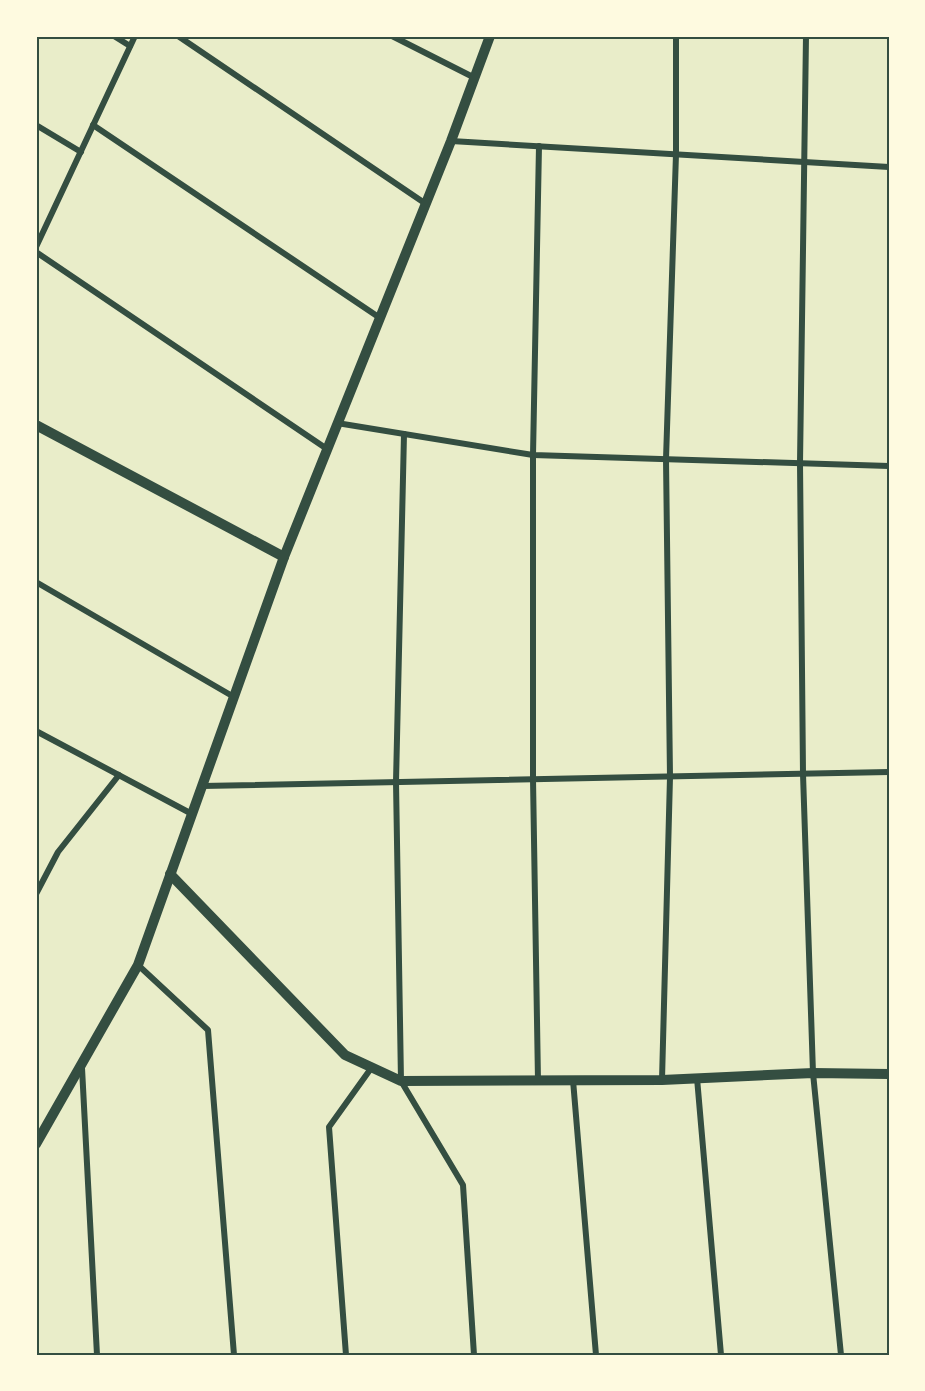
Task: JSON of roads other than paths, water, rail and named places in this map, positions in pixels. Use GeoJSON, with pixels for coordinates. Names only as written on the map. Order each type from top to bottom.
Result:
{"type":"FeatureCollection","features":[{"type":"Feature","properties":{"kind":"street"},"geometry":{"type":"LineString","coordinates":[[114,36],[130,46]]}},
{"type":"Feature","properties":{"kind":"street"},"geometry":{"type":"LineString","coordinates":[[36,247],[135,36]]}},
{"type":"Feature","properties":{"kind":"street"},"geometry":{"type":"LineString","coordinates":[[178,36],[426,204]]}},
{"type":"Feature","properties":{"kind":"street"},"geometry":{"type":"LineString","coordinates":[[392,36],[475,78]]}},
{"type":"Feature","properties":{"kind":"street"},"geometry":{"type":"LineString","coordinates":[[36,1144],[138,965],[284,556],[451,141],[490,36]]}},
{"type":"Feature","properties":{"kind":"street"},"geometry":{"type":"LineString","coordinates":[[662,1080],[670,777],[666,459],[676,154],[675,36]]}},
{"type":"Feature","properties":{"kind":"street"},"geometry":{"type":"LineString","coordinates":[[806,36],[800,463],[803,774],[813,1073],[841,1355]]}},
{"type":"Feature","properties":{"kind":"street"},"geometry":{"type":"LineString","coordinates":[[93,124],[380,318]]}},
{"type":"Feature","properties":{"kind":"street"},"geometry":{"type":"LineString","coordinates":[[36,125],[81,152]]}},
{"type":"Feature","properties":{"kind":"street"},"geometry":{"type":"LineString","coordinates":[[451,141],[889,166]]}},
{"type":"Feature","properties":{"kind":"street"},"geometry":{"type":"LineString","coordinates":[[538,1081],[533,780],[533,455],[539,146]]}},
{"type":"Feature","properties":{"kind":"street"},"geometry":{"type":"LineString","coordinates":[[36,252],[327,449]]}},
{"type":"Feature","properties":{"kind":"street"},"geometry":{"type":"LineString","coordinates":[[337,423],[533,455],[889,466]]}},
{"type":"Feature","properties":{"kind":"street"},"geometry":{"type":"LineString","coordinates":[[36,425],[284,556]]}},
{"type":"Feature","properties":{"kind":"street"},"geometry":{"type":"LineString","coordinates":[[404,434],[396,782],[401,1081],[463,1185],[474,1355]]}},
{"type":"Feature","properties":{"kind":"street"},"geometry":{"type":"LineString","coordinates":[[36,582],[234,697]]}},
{"type":"Feature","properties":{"kind":"street"},"geometry":{"type":"LineString","coordinates":[[36,731],[192,814]]}},
{"type":"Feature","properties":{"kind":"street"},"geometry":{"type":"LineString","coordinates":[[202,786],[889,772]]}},
{"type":"Feature","properties":{"kind":"street"},"geometry":{"type":"LineString","coordinates":[[36,894],[58,852],[119,775]]}},
{"type":"Feature","properties":{"kind":"street"},"geometry":{"type":"LineString","coordinates":[[170,874],[345,1055],[401,1081],[662,1080],[813,1073],[889,1074]]}},
{"type":"Feature","properties":{"kind":"street"},"geometry":{"type":"LineString","coordinates":[[138,965],[208,1030],[234,1355]]}},
{"type":"Feature","properties":{"kind":"street"},"geometry":{"type":"LineString","coordinates":[[82,1065],[97,1355]]}},
{"type":"Feature","properties":{"kind":"street"},"geometry":{"type":"LineString","coordinates":[[346,1355],[328,1126],[372,1067]]}},
{"type":"Feature","properties":{"kind":"street"},"geometry":{"type":"LineString","coordinates":[[697,1078],[721,1355]]}},
{"type":"Feature","properties":{"kind":"street"},"geometry":{"type":"LineString","coordinates":[[573,1080],[596,1355]]}}]}
